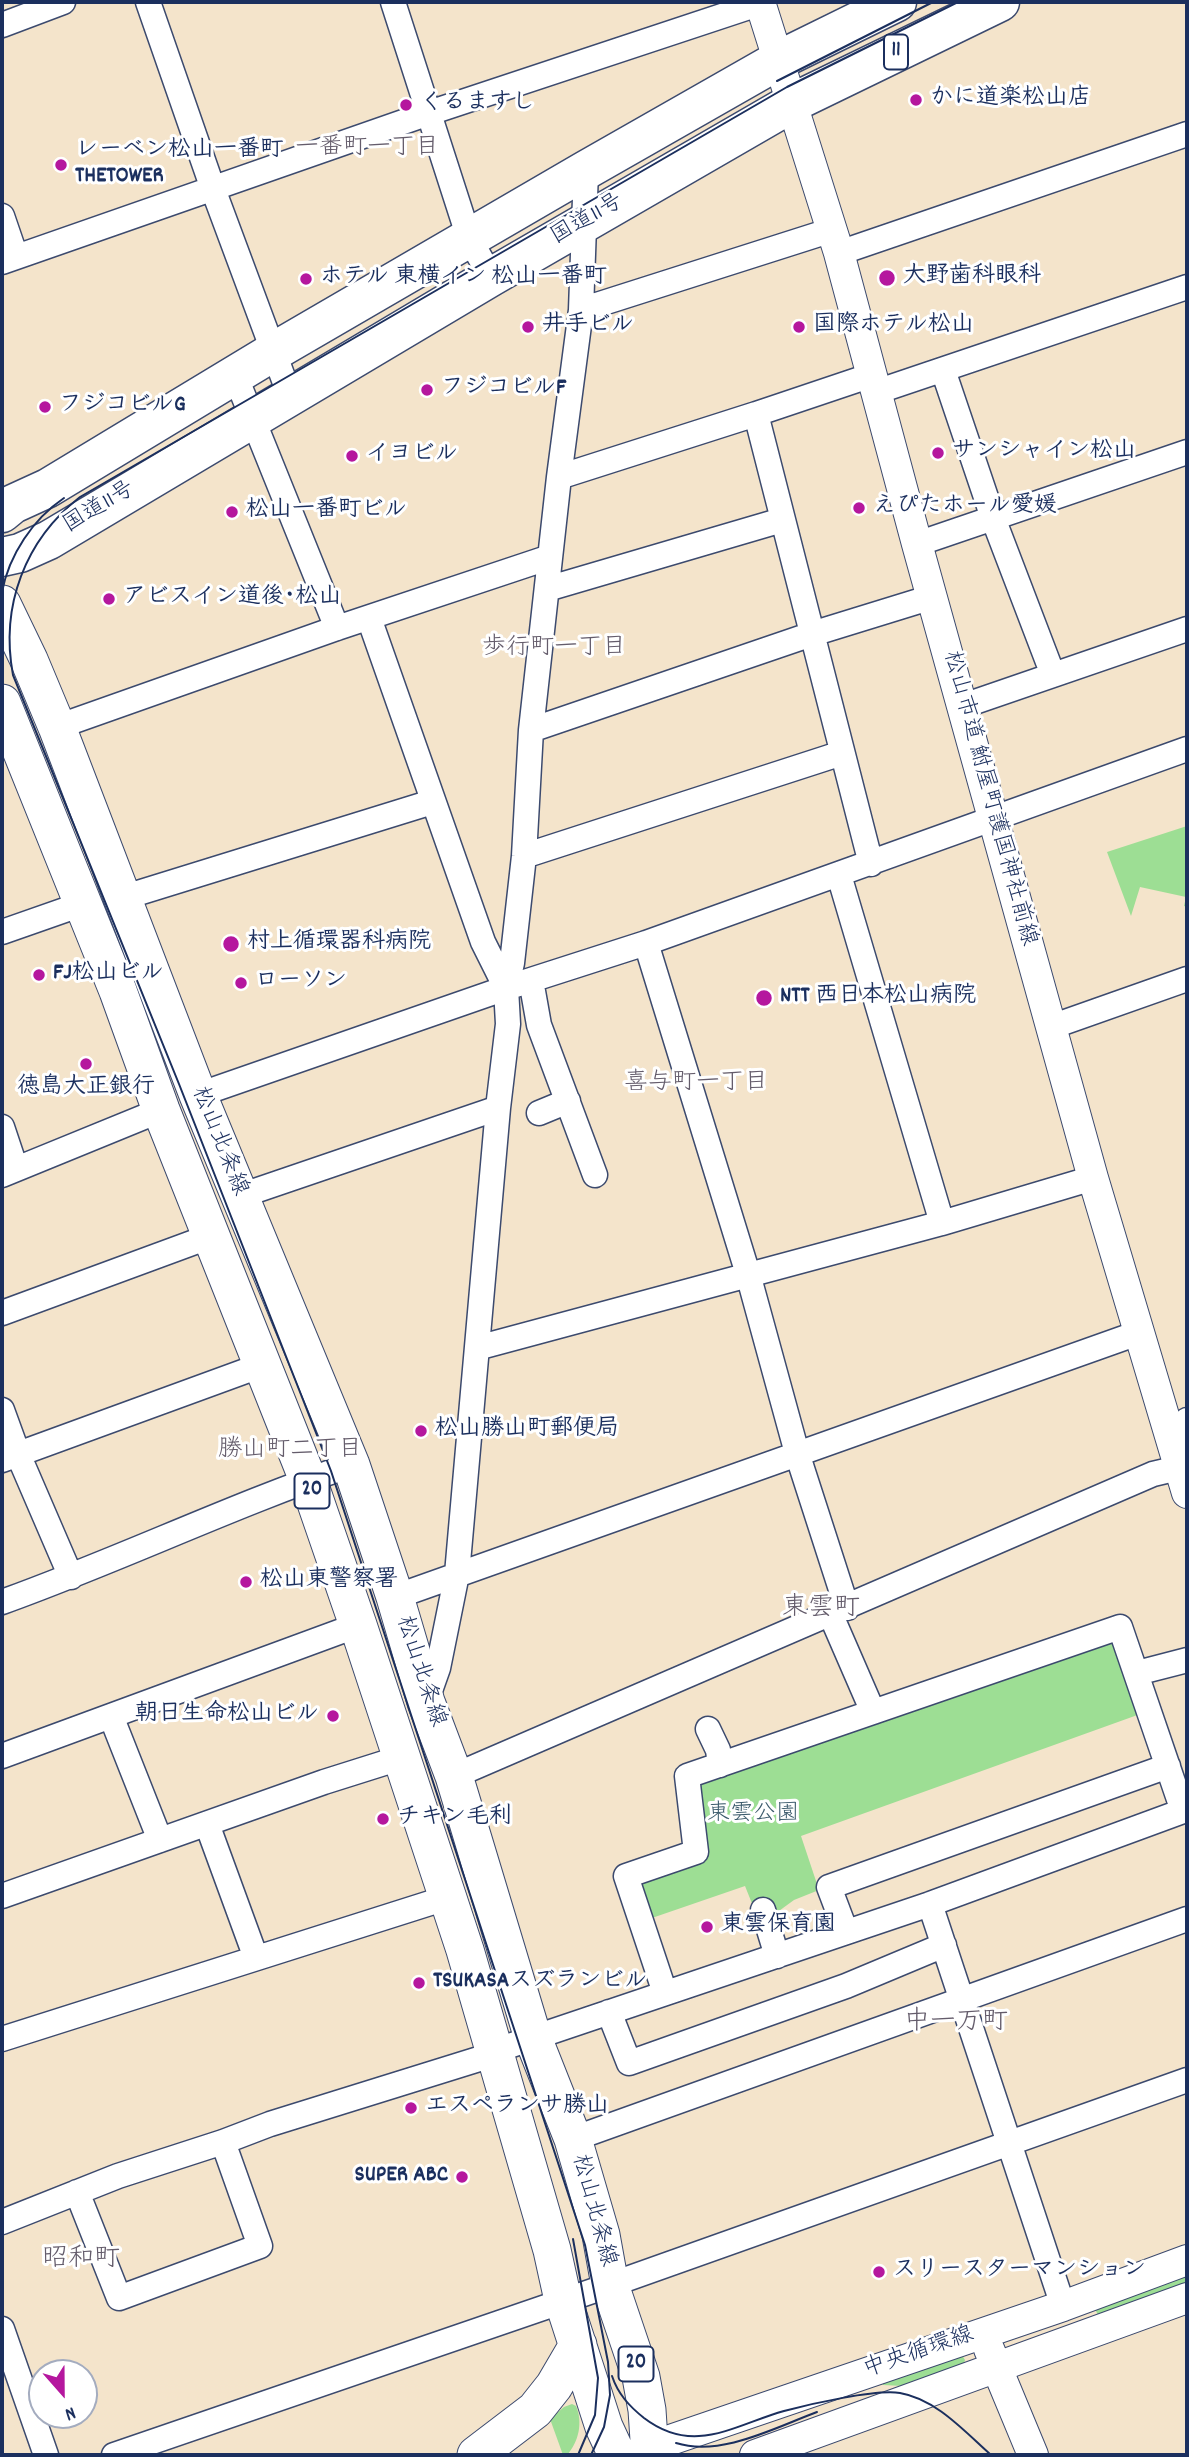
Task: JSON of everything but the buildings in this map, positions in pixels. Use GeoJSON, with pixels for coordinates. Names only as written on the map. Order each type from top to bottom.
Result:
{"type":"FeatureCollection","features":[{"type":"Feature","properties":{"kind":"highway","name":"国道11号"},"geometry":{"type":"LineString","coordinates":[[2,513],[13,504],[48,488],[273,352],[586,170],[779,60],[897,2]]}},
{"type":"Feature","properties":{"kind":"highway","name":"国道11号"},"geometry":{"type":"LineString","coordinates":[[2,557],[20,553],[49,540],[491,277],[792,103],[1000,2]]}},
{"type":"Feature","properties":{"kind":"main road","name":"松山北条線"},"geometry":{"type":"LineString","coordinates":[[2,604],[57,727],[198,1095],[351,1465],[395,1597],[426,1702],[454,1776],[533,2038],[573,2139],[601,2235],[610,2285],[641,2377],[647,2410],[636,2453],[604,2427],[563,2300],[552,2250],[465,1950],[308,1480],[161,1110],[118,991],[6,724]]}},
{"type":"Feature","properties":{"kind":"main road"},"geometry":{"type":"LineString","coordinates":[[476,2455],[535,2410],[554,2386],[578,2345]]}},
{"type":"Feature","properties":{"kind":"street"},"geometry":{"type":"LineString","coordinates":[[2,25],[63,2]]}},
{"type":"Feature","properties":{"kind":"street"},"geometry":{"type":"LineString","coordinates":[[148,2],[213,189],[290,396]]}},
{"type":"Feature","properties":{"kind":"street"},"geometry":{"type":"LineString","coordinates":[[393,2],[470,238],[491,277]]}},
{"type":"Feature","properties":{"kind":"street"},"geometry":{"type":"LineString","coordinates":[[2,216],[9,260],[429,113],[760,2]]}},
{"type":"Feature","properties":{"kind":"street","name":"松山市道 鮒屋町護国神社前線"},"geometry":{"type":"LineString","coordinates":[[760,2],[835,241],[916,544],[1093,1178],[1138,1333],[1185,1476]]}},
{"type":"Feature","properties":{"kind":"street"},"geometry":{"type":"LineString","coordinates":[[581,310],[835,241],[1187,134]]}},
{"type":"Feature","properties":{"kind":"street"},"geometry":{"type":"LineString","coordinates":[[426,1702],[438,1668],[457,1574],[498,1108],[509,1024],[506,988],[512,963],[524,856],[531,730],[559,477],[581,310],[586,170]]}},
{"type":"Feature","properties":{"kind":"street"},"geometry":{"type":"LineString","coordinates":[[559,477],[756,414],[874,384],[943,370],[1187,286]]}},
{"type":"Feature","properties":{"kind":"street"},"geometry":{"type":"LineString","coordinates":[[943,370],[993,518],[1053,675]]}},
{"type":"Feature","properties":{"kind":"street"},"geometry":{"type":"LineString","coordinates":[[235,375],[337,628]]}},
{"type":"Feature","properties":{"kind":"street"},"geometry":{"type":"LineString","coordinates":[[756,414],[871,864]]}},
{"type":"Feature","properties":{"kind":"street"},"geometry":{"type":"LineString","coordinates":[[916,544],[1187,453]]}},
{"type":"Feature","properties":{"kind":"street"},"geometry":{"type":"LineString","coordinates":[[547,589],[782,520]]}},
{"type":"Feature","properties":{"kind":"street"},"geometry":{"type":"LineString","coordinates":[[57,727],[337,628],[550,557]]}},
{"type":"Feature","properties":{"kind":"street"},"geometry":{"type":"LineString","coordinates":[[531,730],[812,634],[932,597]]}},
{"type":"Feature","properties":{"kind":"street"},"geometry":{"type":"LineString","coordinates":[[369,618],[483,942],[506,988]]}},
{"type":"Feature","properties":{"kind":"street"},"geometry":{"type":"LineString","coordinates":[[963,706],[1187,629]]}},
{"type":"Feature","properties":{"kind":"street"},"geometry":{"type":"LineString","coordinates":[[198,1095],[506,988],[646,943],[1187,749]]}},
{"type":"Feature","properties":{"kind":"street"},"geometry":{"type":"LineString","coordinates":[[524,856],[842,753]]}},
{"type":"Feature","properties":{"kind":"street"},"geometry":{"type":"LineString","coordinates":[[122,898],[432,802]]}},
{"type":"Feature","properties":{"kind":"street"},"geometry":{"type":"LineString","coordinates":[[839,875],[942,1223]]}},
{"type":"Feature","properties":{"kind":"street"},"geometry":{"type":"LineString","coordinates":[[2,932],[82,904]]}},
{"type":"Feature","properties":{"kind":"street"},"geometry":{"type":"LineString","coordinates":[[646,943],[748,1274],[838,1611],[873,1712]]}},
{"type":"Feature","properties":{"kind":"street"},"geometry":{"type":"LineString","coordinates":[[1051,1027],[1187,979]]}},
{"type":"Feature","properties":{"kind":"street"},"geometry":{"type":"LineString","coordinates":[[531,980],[539,1025],[595,1175]]}},
{"type":"Feature","properties":{"kind":"street"},"geometry":{"type":"LineString","coordinates":[[539,1113],[568,1101]]}},
{"type":"Feature","properties":{"kind":"street"},"geometry":{"type":"LineString","coordinates":[[240,1196],[498,1108]]}},
{"type":"Feature","properties":{"kind":"street"},"geometry":{"type":"LineString","coordinates":[[2,1127],[9,1172],[161,1110]]}},
{"type":"Feature","properties":{"kind":"street"},"geometry":{"type":"LineString","coordinates":[[477,1348],[942,1223],[1093,1178]]}},
{"type":"Feature","properties":{"kind":"street"},"geometry":{"type":"LineString","coordinates":[[2,1313],[211,1236]]}},
{"type":"Feature","properties":{"kind":"street"},"geometry":{"type":"LineString","coordinates":[[395,1597],[1138,1333]]}},
{"type":"Feature","properties":{"kind":"street"},"geometry":{"type":"LineString","coordinates":[[10,1457],[262,1365]]}},
{"type":"Feature","properties":{"kind":"street"},"geometry":{"type":"LineString","coordinates":[[2,1410],[10,1457],[71,1577]]}},
{"type":"Feature","properties":{"kind":"street"},"geometry":{"type":"LineString","coordinates":[[454,1776],[1153,1474],[1185,1476],[1187,1420]]}},
{"type":"Feature","properties":{"kind":"street"},"geometry":{"type":"LineString","coordinates":[[2,1602],[351,1465]]}},
{"type":"Feature","properties":{"kind":"street"},"geometry":{"type":"LineString","coordinates":[[2,1756],[358,1625]]}},
{"type":"Feature","properties":{"kind":"street"},"geometry":{"type":"LineString","coordinates":[[2,2222],[118,2176],[270,2124],[495,2054],[509,2046],[930,1904],[1185,1811],[1120,1627],[687,1776],[696,1852],[626,1876],[665,1993]]}},
{"type":"Feature","properties":{"kind":"street"},"geometry":{"type":"LineString","coordinates":[[1137,1673],[1187,1660]]}},
{"type":"Feature","properties":{"kind":"street"},"geometry":{"type":"LineString","coordinates":[[111,1716],[160,1840]]}},
{"type":"Feature","properties":{"kind":"street"},"geometry":{"type":"LineString","coordinates":[[708,1729],[718,1750],[720,1765]]}},
{"type":"Feature","properties":{"kind":"street"},"geometry":{"type":"LineString","coordinates":[[2,1896],[400,1758]]}},
{"type":"Feature","properties":{"kind":"street"},"geometry":{"type":"LineString","coordinates":[[846,1932],[829,1887],[1168,1766]]}},
{"type":"Feature","properties":{"kind":"street"},"geometry":{"type":"LineString","coordinates":[[207,1824],[256,1958]]}},
{"type":"Feature","properties":{"kind":"street"},"geometry":{"type":"LineString","coordinates":[[2,2039],[446,1898]]}},
{"type":"Feature","properties":{"kind":"street"},"geometry":{"type":"LineString","coordinates":[[930,1904],[1075,2339]]}},
{"type":"Feature","properties":{"kind":"street"},"geometry":{"type":"LineString","coordinates":[[763,1910],[777,1956]]}},
{"type":"Feature","properties":{"kind":"street"},"geometry":{"type":"LineString","coordinates":[[573,2139],[1187,1919]]}},
{"type":"Feature","properties":{"kind":"street"},"geometry":{"type":"LineString","coordinates":[[609,2012],[629,2063],[846,1986],[944,1945]]}},
{"type":"Feature","properties":{"kind":"street"},"geometry":{"type":"LineString","coordinates":[[114,2455],[610,2285],[1187,2080]]}},
{"type":"Feature","properties":{"kind":"street"},"geometry":{"type":"LineString","coordinates":[[78,2192],[119,2298],[260,2246],[223,2142]]}},
{"type":"Feature","properties":{"kind":"street","name":"中央循環線"},"geometry":{"type":"LineString","coordinates":[[636,2453],[1063,2306],[1187,2260]]}},
{"type":"Feature","properties":{"kind":"street","name":"中央循環線"},"geometry":{"type":"LineString","coordinates":[[755,2455],[1187,2298]]}},
{"type":"Feature","properties":{"kind":"street"},"geometry":{"type":"LineString","coordinates":[[2,2329],[46,2455]]}},
{"type":"Feature","properties":{"kind":"street"},"geometry":{"type":"LineString","coordinates":[[983,2332],[1033,2455]]}},
{"type":"Feature","properties":{"kind":"green space"},"geometry":{"type":"Polygon","coordinates":[[[1187,826],[1187,907],[1184,906],[1186,897],[1140,887],[1131,916],[1107,852],[1187,826]]]}},
{"type":"Feature","properties":{"kind":"green space","name":"東雲公園"},"geometry":{"type":"Polygon","coordinates":[[[1115,1637],[1143,1713],[801,1836],[819,1890],[794,1900],[772,1916],[753,1906],[745,1886],[649,1919],[636,1882],[705,1858],[695,1780],[1115,1637]]]}},
{"type":"Feature","properties":{"kind":"green space"},"geometry":{"type":"Polygon","coordinates":[[[1187,2273],[1187,2287],[1098,2315],[1095,2309],[1187,2273]]]}},
{"type":"Feature","properties":{"kind":"green space"},"geometry":{"type":"Polygon","coordinates":[[[962,2355],[965,2360],[963,2367],[903,2386],[883,2385],[881,2381],[962,2355]]]}},
{"type":"Feature","properties":{"kind":"green space"},"geometry":{"type":"Polygon","coordinates":[[[572,2404],[578,2412],[579,2432],[571,2450],[567,2455],[563,2455],[550,2419],[572,2404]]]}},
{"type":"Feature","properties":{"kind":"tram line"},"geometry":{"type":"LineString","coordinates":[[777,81],[933,2]]}},
{"type":"Feature","properties":{"kind":"tram line"},"geometry":{"type":"LineString","coordinates":[[591,2455],[604,2427],[610,2395],[608,2362],[585,2245],[331,1471],[179,1084],[13,675],[10,624],[21,576],[31,554],[44,533],[80,497],[787,87],[958,2]]}},
{"type":"Feature","properties":{"kind":"tram line"},"geometry":{"type":"LineString","coordinates":[[2,592],[10,565],[24,539],[42,516],[64,498]]}},
{"type":"Feature","properties":{"kind":"tram line"},"geometry":{"type":"LineString","coordinates":[[573,2239],[598,2378],[595,2415],[578,2455]]}},
{"type":"Feature","properties":{"kind":"tram line"},"geometry":{"type":"LineString","coordinates":[[612,2376],[621,2394],[644,2418],[662,2429],[680,2435],[714,2434],[784,2411],[843,2398],[889,2392],[913,2396],[938,2409],[991,2455]]}},
{"type":"Feature","properties":{"kind":"tram line"},"geometry":{"type":"LineString","coordinates":[[676,2443],[693,2446],[729,2444],[817,2412]]}},
{"type":"Feature","properties":{"kind":"place","name":"かに道楽松山店"},"geometry":{"type":"Point","coordinates":[916,100]}},
{"type":"Feature","properties":{"kind":"place","name":"くるますし"},"geometry":{"type":"Point","coordinates":[406,105]}},
{"type":"Feature","properties":{"kind":"place","name":"レーベン松山一番町 THETOWER"},"geometry":{"type":"Point","coordinates":[61,165]}},
{"type":"Feature","properties":{"kind":"place","name":"大野歯科眼科"},"geometry":{"type":"Point","coordinates":[887,278]}},
{"type":"Feature","properties":{"kind":"place","name":"ホテル 東横イン 松山一番町"},"geometry":{"type":"Point","coordinates":[306,279]}},
{"type":"Feature","properties":{"kind":"place","name":"井手ビル"},"geometry":{"type":"Point","coordinates":[528,327]}},
{"type":"Feature","properties":{"kind":"place","name":"国際ホテル松山"},"geometry":{"type":"Point","coordinates":[799,327]}},
{"type":"Feature","properties":{"kind":"place","name":"フジコビルF"},"geometry":{"type":"Point","coordinates":[427,390]}},
{"type":"Feature","properties":{"kind":"place","name":"フジコビルG"},"geometry":{"type":"Point","coordinates":[45,407]}},
{"type":"Feature","properties":{"kind":"place","name":"サンシャイン松山"},"geometry":{"type":"Point","coordinates":[938,453]}},
{"type":"Feature","properties":{"kind":"place","name":"イヨビル"},"geometry":{"type":"Point","coordinates":[352,456]}},
{"type":"Feature","properties":{"kind":"place","name":"えぴたホール愛媛"},"geometry":{"type":"Point","coordinates":[859,508]}},
{"type":"Feature","properties":{"kind":"place","name":"松山一番町ビル"},"geometry":{"type":"Point","coordinates":[232,512]}},
{"type":"Feature","properties":{"kind":"place","name":"アビスイン道後･松山"},"geometry":{"type":"Point","coordinates":[109,599]}},
{"type":"Feature","properties":{"kind":"place","name":"村上循環器科病院"},"geometry":{"type":"Point","coordinates":[231,944]}},
{"type":"Feature","properties":{"kind":"place","name":"FJ松山ビル"},"geometry":{"type":"Point","coordinates":[39,975]}},
{"type":"Feature","properties":{"kind":"place","name":"ローソン"},"geometry":{"type":"Point","coordinates":[241,983]}},
{"type":"Feature","properties":{"kind":"place","name":"NTT 西日本松山病院"},"geometry":{"type":"Point","coordinates":[764,998]}},
{"type":"Feature","properties":{"kind":"place","name":"徳島大正銀行"},"geometry":{"type":"Point","coordinates":[86,1064]}},
{"type":"Feature","properties":{"kind":"place","name":"松山勝山町郵便局"},"geometry":{"type":"Point","coordinates":[421,1431]}},
{"type":"Feature","properties":{"kind":"place","name":"松山東警察署"},"geometry":{"type":"Point","coordinates":[246,1582]}},
{"type":"Feature","properties":{"kind":"place","name":"朝日生命松山ビル"},"geometry":{"type":"Point","coordinates":[333,1716]}},
{"type":"Feature","properties":{"kind":"place","name":"チキン毛利"},"geometry":{"type":"Point","coordinates":[383,1819]}},
{"type":"Feature","properties":{"kind":"place","name":"東雲保育園"},"geometry":{"type":"Point","coordinates":[707,1927]}},
{"type":"Feature","properties":{"kind":"place","name":"TSUKASAスズランビル"},"geometry":{"type":"Point","coordinates":[419,1983]}},
{"type":"Feature","properties":{"kind":"place","name":"エスペランサ勝山"},"geometry":{"type":"Point","coordinates":[411,2108]}},
{"type":"Feature","properties":{"kind":"place","name":"SUPER ABC"},"geometry":{"type":"Point","coordinates":[462,2177]}},
{"type":"Feature","properties":{"kind":"place","name":"スリースターマンション"},"geometry":{"type":"Point","coordinates":[879,2272]}},
{"type":"Feature","properties":{"kind":"district","name":"一番町一丁目"},"geometry":{"type":"Point","coordinates":[367,150]}},
{"type":"Feature","properties":{"kind":"district","name":"歩行町一丁目"},"geometry":{"type":"Point","coordinates":[554,650]}},
{"type":"Feature","properties":{"kind":"district","name":"喜与町一丁目"},"geometry":{"type":"Point","coordinates":[696,1085]}},
{"type":"Feature","properties":{"kind":"district","name":"勝山町二丁目"},"geometry":{"type":"Point","coordinates":[290,1452]}},
{"type":"Feature","properties":{"kind":"district","name":"東雲町"},"geometry":{"type":"Point","coordinates":[821,1610]}},
{"type":"Feature","properties":{"kind":"district","name":"中一万町"},"geometry":{"type":"Point","coordinates":[956,2024]}},
{"type":"Feature","properties":{"kind":"district","name":"昭和町"},"geometry":{"type":"Point","coordinates":[81,2261]}}]}
